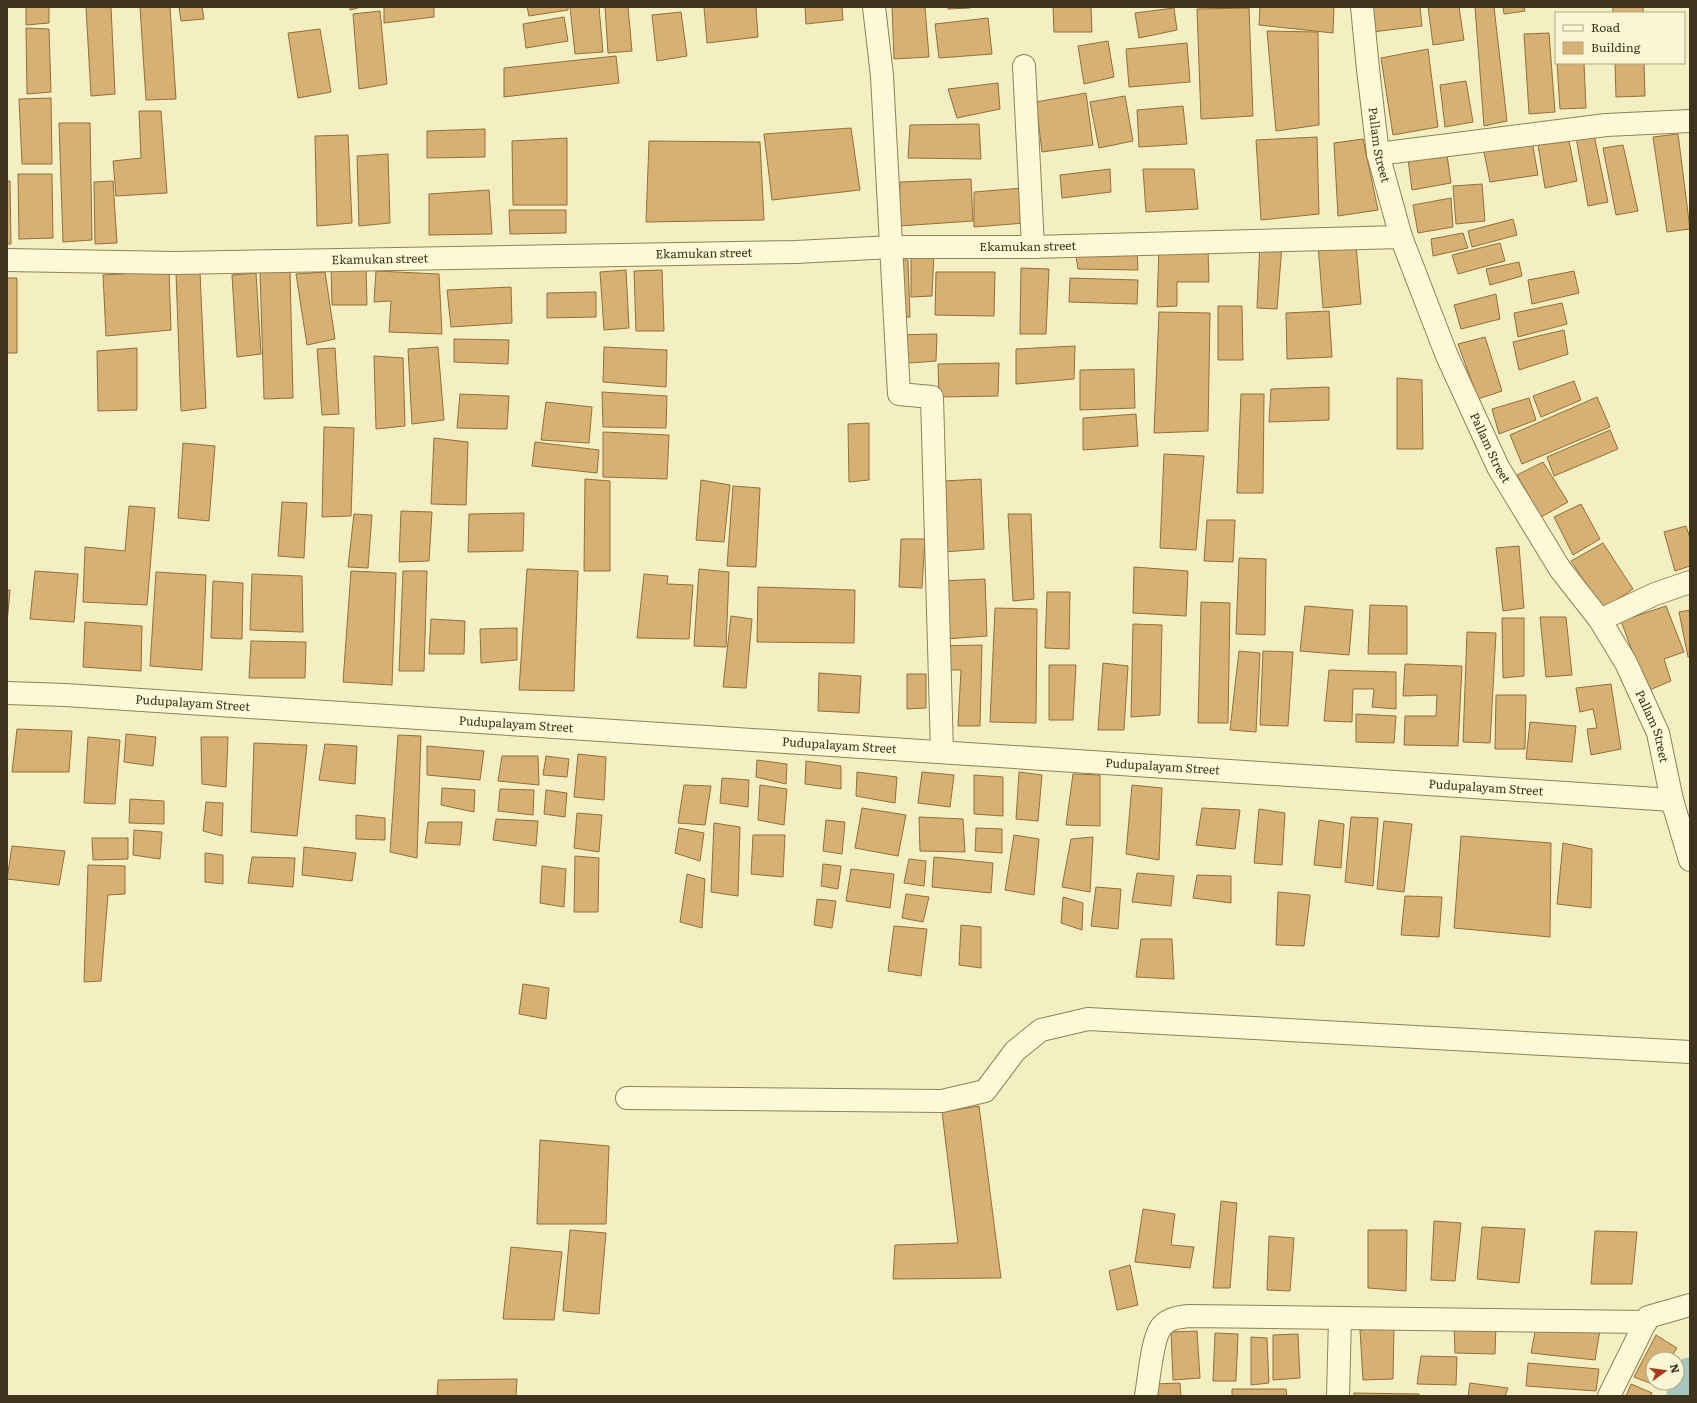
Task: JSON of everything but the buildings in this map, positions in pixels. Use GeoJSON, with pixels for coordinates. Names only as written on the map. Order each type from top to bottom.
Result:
{"type":"FeatureCollection","features":[{"type":"Feature","properties":{"kind":"street"},"geometry":{"type":"LineString","coordinates":[[874,7],[882,76],[900,394],[932,397],[942,752]]}},
{"type":"Feature","properties":{"kind":"street","name":"Pallam Street"},"geometry":{"type":"LineString","coordinates":[[1362,7],[1378,154],[1401,237],[1447,356],[1498,467],[1560,569],[1600,620],[1626,663],[1658,733],[1672,800],[1690,860]]}},
{"type":"Feature","properties":{"kind":"street"},"geometry":{"type":"LineString","coordinates":[[1024,66],[1033,247]]}},
{"type":"Feature","properties":{"kind":"street"},"geometry":{"type":"LineString","coordinates":[[1378,154],[1606,125],[1690,121]]}},
{"type":"Feature","properties":{"kind":"street","name":"Ekamukan street"},"geometry":{"type":"LineString","coordinates":[[7,260],[191,262],[796,252],[892,247],[1033,247],[1401,237]]}},
{"type":"Feature","properties":{"kind":"street"},"geometry":{"type":"LineString","coordinates":[[1600,620],[1656,594],[1690,582]]}},
{"type":"Feature","properties":{"kind":"street","name":"Pudupalayam Street"},"geometry":{"type":"LineString","coordinates":[[7,693],[81,696],[1672,800]]}},
{"type":"Feature","properties":{"kind":"street"},"geometry":{"type":"LineString","coordinates":[[628,1098],[942,1101],[985,1091],[1015,1051],[1041,1030],[1088,1019],[1690,1052]]}},
{"type":"Feature","properties":{"kind":"street"},"geometry":{"type":"LineString","coordinates":[[1609,1396],[1648,1318],[1690,1305]]}},
{"type":"Feature","properties":{"kind":"street"},"geometry":{"type":"LineString","coordinates":[[1146,1396],[1156,1336],[1163,1325],[1175,1317],[1646,1322]]}},
{"type":"Feature","properties":{"kind":"street"},"geometry":{"type":"LineString","coordinates":[[1338,1396],[1340,1318]]}},
{"type":"Feature","properties":{"kind":"waterway"},"geometry":{"type":"LineString","coordinates":[[1683,1396],[1690,1374]]}}]}
